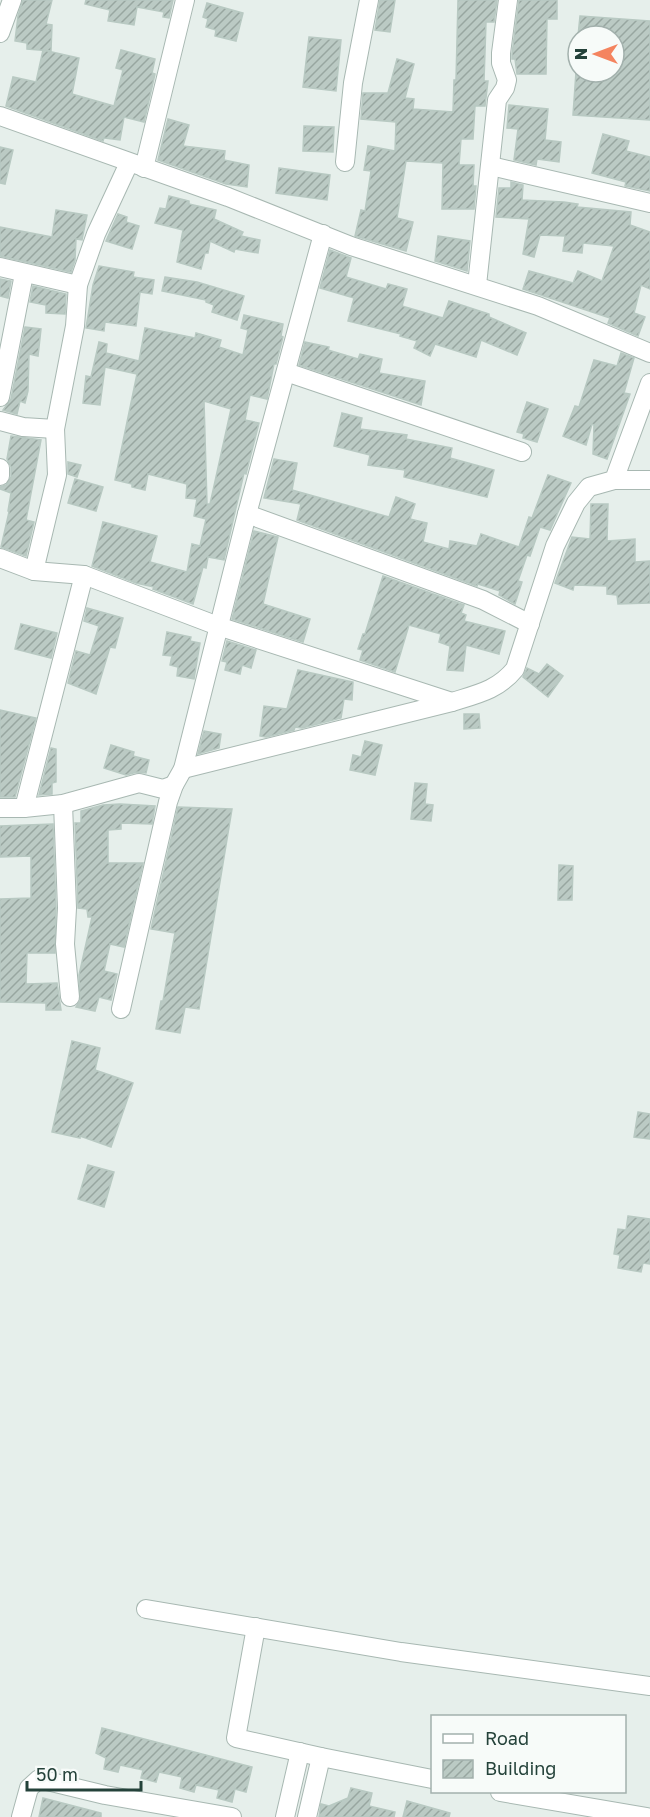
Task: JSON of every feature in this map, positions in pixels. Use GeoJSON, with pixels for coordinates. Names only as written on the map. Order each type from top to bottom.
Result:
{"type":"FeatureCollection","features":[{"type":"Feature","properties":{"kind":"street"},"geometry":{"type":"LineString","coordinates":[[0,33],[12,0]]}},
{"type":"Feature","properties":{"kind":"street"},"geometry":{"type":"LineString","coordinates":[[34,571],[57,475],[55,429],[75,326],[78,285],[96,234],[136,166],[185,0]]}},
{"type":"Feature","properties":{"kind":"street"},"geometry":{"type":"LineString","coordinates":[[345,162],[353,83],[369,0]]}},
{"type":"Feature","properties":{"kind":"street"},"geometry":{"type":"LineString","coordinates":[[477,285],[497,100],[507,80],[501,63],[501,53],[508,0]]}},
{"type":"Feature","properties":{"kind":"street"},"geometry":{"type":"LineString","coordinates":[[0,116],[228,197],[351,246],[538,306],[650,353]]}},
{"type":"Feature","properties":{"kind":"street"},"geometry":{"type":"LineString","coordinates":[[490,166],[650,203]]}},
{"type":"Feature","properties":{"kind":"street"},"geometry":{"type":"LineString","coordinates":[[122,1009],[168,802],[178,777],[323,234]]}},
{"type":"Feature","properties":{"kind":"street"},"geometry":{"type":"LineString","coordinates":[[0,267],[78,285]]}},
{"type":"Feature","properties":{"kind":"street"},"geometry":{"type":"LineString","coordinates":[[0,397],[24,273]]}},
{"type":"Feature","properties":{"kind":"street"},"geometry":{"type":"LineString","coordinates":[[286,372],[522,452]]}},
{"type":"Feature","properties":{"kind":"street"},"geometry":{"type":"LineString","coordinates":[[614,480],[650,383]]}},
{"type":"Feature","properties":{"kind":"street"},"geometry":{"type":"LineString","coordinates":[[0,421],[23,427],[55,429]]}},
{"type":"Feature","properties":{"kind":"street"},"geometry":{"type":"LineString","coordinates":[[0,468],[0,476]]}},
{"type":"Feature","properties":{"kind":"street"},"geometry":{"type":"LineString","coordinates":[[0,808],[63,804],[139,783],[164,789],[178,777],[490,690],[506,681],[515,669],[555,546],[576,503],[589,487],[614,480],[650,480]]}},
{"type":"Feature","properties":{"kind":"street"},"geometry":{"type":"LineString","coordinates":[[247,514],[483,600],[530,624]]}},
{"type":"Feature","properties":{"kind":"street"},"geometry":{"type":"LineString","coordinates":[[0,558],[34,571],[84,575],[218,626],[452,702]]}},
{"type":"Feature","properties":{"kind":"street"},"geometry":{"type":"LineString","coordinates":[[24,808],[84,575]]}},
{"type":"Feature","properties":{"kind":"street"},"geometry":{"type":"LineString","coordinates":[[63,804],[67,908],[65,944],[70,997]]}},
{"type":"Feature","properties":{"kind":"street"},"geometry":{"type":"LineString","coordinates":[[146,1609],[402,1652],[650,1686]]}},
{"type":"Feature","properties":{"kind":"street"},"geometry":{"type":"LineString","coordinates":[[256,1627],[236,1738],[431,1779]]}},
{"type":"Feature","properties":{"kind":"street"},"geometry":{"type":"LineString","coordinates":[[285,1817],[300,1752]]}},
{"type":"Feature","properties":{"kind":"street"},"geometry":{"type":"LineString","coordinates":[[308,1817],[321,1757]]}},
{"type":"Feature","properties":{"kind":"street"},"geometry":{"type":"LineString","coordinates":[[21,1817],[29,1788],[39,1779],[105,1796],[232,1817]]}},
{"type":"Feature","properties":{"kind":"street"},"geometry":{"type":"LineString","coordinates":[[508,1793],[585,1812],[647,1817]]}},
{"type":"Feature","properties":{"kind":"building"},"geometry":{"type":"Polygon","coordinates":[[[23,0],[52,0],[46,24],[52,25],[51,51],[27,49],[27,43],[15,41],[18,16],[23,0]]]}},
{"type":"Feature","properties":{"kind":"building"},"geometry":{"type":"Polygon","coordinates":[[[86,0],[173,0],[169,18],[163,17],[164,12],[137,7],[134,25],[108,21],[110,10],[85,4],[86,0]]]}},
{"type":"Feature","properties":{"kind":"building"},"geometry":{"type":"Polygon","coordinates":[[[380,0],[395,0],[390,32],[375,30],[380,0]]]}},
{"type":"Feature","properties":{"kind":"building"},"geometry":{"type":"Polygon","coordinates":[[[458,0],[497,0],[494,22],[486,22],[484,81],[488,81],[485,106],[475,106],[473,139],[461,139],[459,165],[474,165],[473,186],[476,186],[474,209],[442,209],[443,163],[406,161],[397,218],[413,222],[406,251],[355,236],[361,210],[365,211],[371,171],[364,170],[368,146],[395,151],[396,122],[361,119],[363,93],[388,93],[397,59],[414,64],[405,98],[414,99],[413,109],[453,112],[458,0]]]}},
{"type":"Feature","properties":{"kind":"building"},"geometry":{"type":"Polygon","coordinates":[[[519,0],[557,0],[557,19],[547,19],[546,74],[517,74],[512,54],[519,0]]]}},
{"type":"Feature","properties":{"kind":"building"},"geometry":{"type":"Polygon","coordinates":[[[207,3],[243,13],[236,41],[215,36],[216,30],[206,27],[208,19],[203,17],[207,3]]]}},
{"type":"Feature","properties":{"kind":"building"},"geometry":{"type":"Polygon","coordinates":[[[580,16],[650,21],[650,120],[573,115],[575,84],[626,84],[626,24],[579,24],[580,16]]]}},
{"type":"Feature","properties":{"kind":"building"},"geometry":{"type":"Polygon","coordinates":[[[309,37],[341,40],[336,91],[303,87],[309,37]]]}},
{"type":"Feature","properties":{"kind":"building"},"geometry":{"type":"Polygon","coordinates":[[[43,50],[79,58],[72,94],[114,106],[123,70],[116,68],[121,50],[155,59],[152,73],[155,74],[144,122],[124,117],[120,140],[104,138],[103,141],[6,106],[13,77],[36,82],[43,50]]]}},
{"type":"Feature","properties":{"kind":"building"},"geometry":{"type":"Polygon","coordinates":[[[509,105],[548,109],[545,140],[561,142],[559,162],[537,159],[536,165],[514,160],[518,129],[507,128],[509,105]]]}},
{"type":"Feature","properties":{"kind":"building"},"geometry":{"type":"Polygon","coordinates":[[[168,119],[189,125],[183,146],[225,151],[224,160],[249,165],[247,187],[226,184],[158,160],[168,119]]]}},
{"type":"Feature","properties":{"kind":"building"},"geometry":{"type":"Polygon","coordinates":[[[304,126],[334,127],[333,152],[303,151],[304,126]]]}},
{"type":"Feature","properties":{"kind":"building"},"geometry":{"type":"Polygon","coordinates":[[[603,134],[629,141],[626,151],[650,157],[650,191],[625,186],[626,182],[592,173],[603,134]]]}},
{"type":"Feature","properties":{"kind":"building"},"geometry":{"type":"Polygon","coordinates":[[[0,147],[13,150],[5,184],[0,183],[0,147]]]}},
{"type":"Feature","properties":{"kind":"building"},"geometry":{"type":"Polygon","coordinates":[[[279,168],[330,175],[327,200],[276,193],[279,168]]]}},
{"type":"Feature","properties":{"kind":"building"},"geometry":{"type":"Polygon","coordinates":[[[511,182],[523,185],[522,200],[564,202],[578,204],[577,207],[631,212],[630,225],[650,232],[650,289],[641,285],[634,313],[645,317],[638,336],[608,323],[610,318],[523,289],[529,271],[573,283],[578,271],[602,281],[614,246],[583,243],[582,253],[563,251],[565,236],[540,235],[534,257],[523,254],[529,219],[496,217],[499,188],[511,188],[511,182]]]}},
{"type":"Feature","properties":{"kind":"building"},"geometry":{"type":"Polygon","coordinates":[[[169,196],[189,201],[189,204],[216,210],[214,219],[243,232],[241,236],[260,240],[258,253],[235,249],[234,252],[210,241],[201,269],[177,262],[183,230],[155,223],[160,208],[166,209],[169,196]]]}},
{"type":"Feature","properties":{"kind":"building"},"geometry":{"type":"Polygon","coordinates":[[[56,210],[87,215],[82,240],[76,239],[75,260],[71,272],[0,256],[0,227],[52,237],[56,210]]]}},
{"type":"Feature","properties":{"kind":"building"},"geometry":{"type":"Polygon","coordinates":[[[118,214],[127,217],[126,222],[139,226],[132,249],[106,241],[118,214]]]}},
{"type":"Feature","properties":{"kind":"building"},"geometry":{"type":"Polygon","coordinates":[[[438,236],[470,241],[467,271],[435,261],[438,236]]]}},
{"type":"Feature","properties":{"kind":"building"},"geometry":{"type":"Polygon","coordinates":[[[330,250],[351,258],[346,277],[386,289],[388,284],[407,289],[402,306],[443,318],[449,301],[489,314],[489,317],[526,333],[517,355],[481,340],[476,357],[435,344],[430,356],[414,348],[417,341],[400,336],[401,334],[348,321],[354,298],[320,288],[330,250]]]}},
{"type":"Feature","properties":{"kind":"building"},"geometry":{"type":"Polygon","coordinates":[[[99,266],[134,272],[133,277],[154,280],[152,294],[140,292],[136,326],[105,322],[104,331],[86,328],[93,285],[99,266]]]}},
{"type":"Feature","properties":{"kind":"building"},"geometry":{"type":"Polygon","coordinates":[[[165,277],[197,282],[244,296],[237,320],[212,312],[214,305],[206,300],[162,291],[165,277]]]}},
{"type":"Feature","properties":{"kind":"building"},"geometry":{"type":"Polygon","coordinates":[[[0,279],[11,281],[8,298],[0,296],[0,279]]]}},
{"type":"Feature","properties":{"kind":"building"},"geometry":{"type":"Polygon","coordinates":[[[33,286],[66,294],[65,314],[46,313],[46,305],[30,302],[33,286]]]}},
{"type":"Feature","properties":{"kind":"building"},"geometry":{"type":"Polygon","coordinates":[[[244,315],[283,324],[281,336],[283,337],[276,364],[274,364],[267,399],[250,395],[245,420],[259,423],[246,474],[244,473],[224,560],[208,557],[193,604],[153,589],[154,587],[136,583],[92,566],[103,522],[157,536],[150,562],[187,572],[192,544],[200,546],[206,519],[194,516],[197,499],[186,498],[187,484],[148,474],[145,490],[115,480],[137,374],[105,367],[100,405],[83,403],[86,376],[91,377],[99,342],[107,344],[106,353],[139,361],[145,328],[195,338],[196,333],[221,340],[219,347],[243,355],[248,330],[241,328],[244,315]],[[204,401],[207,504],[210,504],[231,409],[204,401]]]}},
{"type":"Feature","properties":{"kind":"building"},"geometry":{"type":"Polygon","coordinates":[[[25,327],[41,329],[38,356],[29,354],[28,391],[25,403],[20,401],[17,414],[3,410],[11,399],[25,327]]]}},
{"type":"Feature","properties":{"kind":"building"},"geometry":{"type":"Polygon","coordinates":[[[305,342],[329,347],[328,350],[358,359],[360,354],[382,359],[379,373],[425,381],[421,405],[299,365],[305,342]]]}},
{"type":"Feature","properties":{"kind":"building"},"geometry":{"type":"Polygon","coordinates":[[[621,353],[634,358],[624,393],[630,394],[607,459],[593,454],[594,425],[592,424],[586,445],[563,436],[575,406],[579,407],[594,360],[617,366],[621,353]]]}},
{"type":"Feature","properties":{"kind":"building"},"geometry":{"type":"Polygon","coordinates":[[[527,402],[548,409],[537,442],[523,438],[524,434],[517,432],[527,402]]]}},
{"type":"Feature","properties":{"kind":"building"},"geometry":{"type":"Polygon","coordinates":[[[342,413],[362,418],[360,429],[407,435],[406,439],[452,448],[450,458],[494,470],[487,497],[404,477],[405,470],[368,465],[370,455],[334,446],[342,413]]]}},
{"type":"Feature","properties":{"kind":"building"},"geometry":{"type":"Polygon","coordinates":[[[11,436],[41,440],[26,520],[34,522],[26,556],[1,547],[11,493],[0,487],[6,485],[11,477],[11,467],[7,459],[11,436]]]}},
{"type":"Feature","properties":{"kind":"building"},"geometry":{"type":"Polygon","coordinates":[[[274,459],[297,463],[292,490],[389,517],[396,497],[415,504],[410,519],[427,523],[423,542],[449,549],[450,541],[477,546],[481,534],[519,547],[529,517],[532,518],[548,475],[571,483],[550,530],[540,527],[530,556],[527,555],[518,581],[522,582],[515,604],[499,595],[500,591],[478,584],[477,586],[297,520],[301,504],[264,498],[274,459]]]}},
{"type":"Feature","properties":{"kind":"building"},"geometry":{"type":"Polygon","coordinates":[[[68,462],[81,465],[77,477],[68,474],[68,462]]]}},
{"type":"Feature","properties":{"kind":"building"},"geometry":{"type":"Polygon","coordinates":[[[75,479],[103,487],[96,511],[68,503],[75,479]]]}},
{"type":"Feature","properties":{"kind":"building"},"geometry":{"type":"Polygon","coordinates":[[[591,504],[608,504],[607,541],[635,539],[635,562],[650,561],[650,603],[618,604],[617,595],[607,594],[607,586],[574,585],[573,590],[555,583],[572,537],[590,539],[591,504]]]}},
{"type":"Feature","properties":{"kind":"building"},"geometry":{"type":"Polygon","coordinates":[[[254,531],[278,537],[263,604],[310,619],[303,642],[232,619],[254,531]]]}},
{"type":"Feature","properties":{"kind":"building"},"geometry":{"type":"Polygon","coordinates":[[[383,576],[464,605],[461,613],[466,615],[464,621],[505,631],[499,654],[466,645],[463,671],[447,670],[450,646],[439,642],[441,634],[409,625],[395,672],[360,660],[363,650],[358,649],[383,576]]]}},
{"type":"Feature","properties":{"kind":"building"},"geometry":{"type":"Polygon","coordinates":[[[87,608],[123,618],[115,648],[110,647],[96,694],[68,683],[76,651],[90,655],[99,626],[84,621],[87,608]]]}},
{"type":"Feature","properties":{"kind":"building"},"geometry":{"type":"Polygon","coordinates":[[[21,624],[57,633],[51,658],[15,649],[21,624]]]}},
{"type":"Feature","properties":{"kind":"building"},"geometry":{"type":"Polygon","coordinates":[[[167,632],[191,637],[190,641],[200,643],[194,679],[177,676],[178,667],[170,665],[172,656],[163,655],[167,632]]]}},
{"type":"Feature","properties":{"kind":"building"},"geometry":{"type":"Polygon","coordinates":[[[227,641],[256,650],[251,668],[242,665],[240,674],[225,670],[227,662],[222,661],[227,641]]]}},
{"type":"Feature","properties":{"kind":"building"},"geometry":{"type":"Polygon","coordinates":[[[547,664],[563,676],[548,697],[523,677],[527,668],[539,674],[547,664]]]}},
{"type":"Feature","properties":{"kind":"building"},"geometry":{"type":"Polygon","coordinates":[[[298,670],[353,682],[352,700],[344,699],[341,718],[302,728],[295,727],[294,730],[266,737],[260,736],[264,706],[287,709],[298,670]]]}},
{"type":"Feature","properties":{"kind":"building"},"geometry":{"type":"Polygon","coordinates":[[[0,710],[36,718],[15,797],[0,797],[0,710]]]}},
{"type":"Feature","properties":{"kind":"building"},"geometry":{"type":"Polygon","coordinates":[[[464,714],[479,714],[480,728],[464,729],[464,714]]]}},
{"type":"Feature","properties":{"kind":"building"},"geometry":{"type":"Polygon","coordinates":[[[204,731],[221,734],[219,748],[198,754],[204,731]]]}},
{"type":"Feature","properties":{"kind":"building"},"geometry":{"type":"Polygon","coordinates":[[[365,741],[382,745],[375,775],[350,770],[353,755],[361,757],[365,741]]]}},
{"type":"Feature","properties":{"kind":"building"},"geometry":{"type":"Polygon","coordinates":[[[111,745],[134,752],[133,756],[149,760],[146,773],[137,772],[126,775],[104,768],[111,745]]]}},
{"type":"Feature","properties":{"kind":"building"},"geometry":{"type":"Polygon","coordinates":[[[51,748],[56,749],[56,782],[52,783],[52,794],[39,795],[51,748]]]}},
{"type":"Feature","properties":{"kind":"building"},"geometry":{"type":"Polygon","coordinates":[[[415,783],[427,784],[425,804],[433,805],[431,821],[411,819],[415,783]]]}},
{"type":"Feature","properties":{"kind":"building"},"geometry":{"type":"Polygon","coordinates":[[[103,805],[155,806],[152,824],[121,823],[121,829],[108,830],[108,863],[143,863],[124,947],[110,944],[104,971],[117,974],[111,1000],[99,997],[95,1011],[76,1007],[80,1001],[79,975],[92,917],[88,917],[87,909],[78,908],[75,823],[81,823],[81,811],[103,805]]]}},
{"type":"Feature","properties":{"kind":"building"},"geometry":{"type":"Polygon","coordinates":[[[178,807],[232,809],[199,1009],[185,1007],[180,1033],[156,1029],[175,933],[151,929],[178,807]]]}},
{"type":"Feature","properties":{"kind":"building"},"geometry":{"type":"Polygon","coordinates":[[[53,824],[55,953],[27,953],[26,984],[57,983],[61,1010],[46,1010],[46,1003],[0,1002],[0,899],[31,898],[31,856],[0,857],[0,826],[53,824]]]}},
{"type":"Feature","properties":{"kind":"building"},"geometry":{"type":"Polygon","coordinates":[[[559,865],[573,866],[572,900],[558,900],[559,865]]]}},
{"type":"Feature","properties":{"kind":"building"},"geometry":{"type":"Polygon","coordinates":[[[72,1041],[100,1048],[95,1070],[133,1083],[111,1147],[80,1136],[80,1138],[52,1132],[72,1041]]]}},
{"type":"Feature","properties":{"kind":"building"},"geometry":{"type":"Polygon","coordinates":[[[638,1112],[650,1114],[650,1139],[634,1137],[638,1112]]]}},
{"type":"Feature","properties":{"kind":"building"},"geometry":{"type":"Polygon","coordinates":[[[88,1165],[114,1172],[104,1207],[78,1199],[88,1165]]]}},
{"type":"Feature","properties":{"kind":"building"},"geometry":{"type":"Polygon","coordinates":[[[628,1216],[650,1219],[650,1264],[643,1263],[641,1272],[618,1268],[620,1255],[614,1254],[618,1229],[626,1230],[628,1216]]]}},
{"type":"Feature","properties":{"kind":"building"},"geometry":{"type":"Polygon","coordinates":[[[102,1728],[252,1767],[246,1792],[235,1789],[232,1802],[217,1798],[219,1790],[196,1785],[194,1792],[180,1788],[182,1777],[159,1772],[156,1782],[141,1778],[143,1770],[120,1765],[118,1772],[104,1769],[106,1758],[96,1753],[102,1728]]]}},
{"type":"Feature","properties":{"kind":"building"},"geometry":{"type":"Polygon","coordinates":[[[351,1788],[372,1793],[369,1806],[395,1812],[394,1817],[319,1817],[321,1804],[329,1806],[348,1798],[351,1788]]]}},
{"type":"Feature","properties":{"kind":"building"},"geometry":{"type":"Polygon","coordinates":[[[43,1798],[101,1813],[101,1817],[39,1817],[43,1798]]]}},
{"type":"Feature","properties":{"kind":"building"},"geometry":{"type":"Polygon","coordinates":[[[407,1801],[450,1813],[449,1817],[403,1817],[407,1801]]]}}]}
